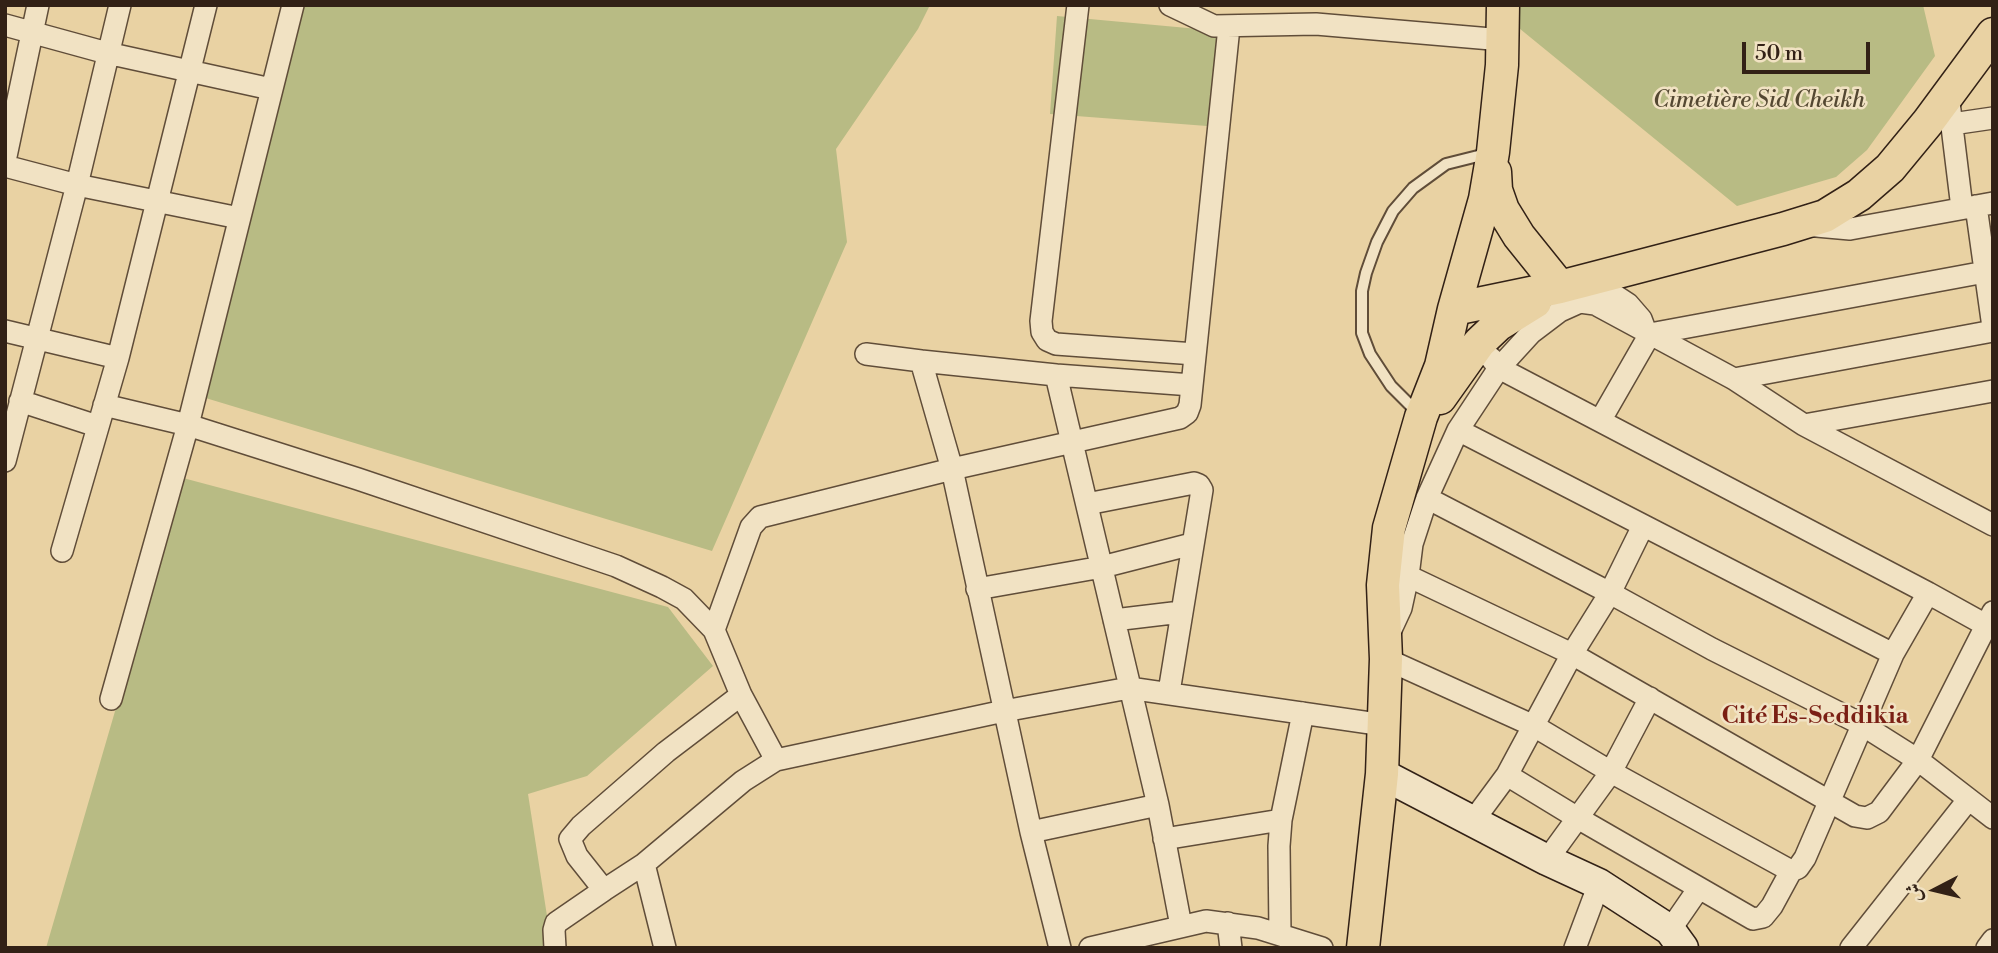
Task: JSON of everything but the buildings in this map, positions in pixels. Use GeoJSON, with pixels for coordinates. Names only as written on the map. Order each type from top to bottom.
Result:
{"type":"FeatureCollection","features":[{"type":"Feature","properties":{"kind":"main road"},"geometry":{"type":"LineString","coordinates":[[1363,948],[1382,774],[1386,650],[1383,585],[1389,528],[1421,417],[1441,366],[1485,199],[1493,152],[1503,40],[1503,5]]}},
{"type":"Feature","properties":{"kind":"main road"},"geometry":{"type":"LineString","coordinates":[[1454,309],[1575,283],[1825,216],[1858,195],[1890,168],[1928,122],[1950,109],[1984,58],[1993,34]]}},
{"type":"Feature","properties":{"kind":"main road"},"geometry":{"type":"LineString","coordinates":[[1493,152],[1496,190],[1503,210],[1519,236],[1575,283]]}},
{"type":"Feature","properties":{"kind":"main road"},"geometry":{"type":"LineString","coordinates":[[1410,455],[1446,387],[1479,343],[1498,325],[1575,283]]}},
{"type":"Feature","properties":{"kind":"street"},"geometry":{"type":"LineString","coordinates":[[38,5],[5,163],[77,186],[239,218]]}},
{"type":"Feature","properties":{"kind":"street"},"geometry":{"type":"LineString","coordinates":[[5,461],[77,186],[120,5]]}},
{"type":"Feature","properties":{"kind":"street"},"geometry":{"type":"LineString","coordinates":[[62,551],[118,358],[206,5]]}},
{"type":"Feature","properties":{"kind":"street"},"geometry":{"type":"LineString","coordinates":[[111,699],[188,425],[293,5]]}},
{"type":"Feature","properties":{"kind":"street"},"geometry":{"type":"LineString","coordinates":[[1078,5],[1041,321],[1042,332],[1047,340],[1056,344],[1195,354]]}},
{"type":"Feature","properties":{"kind":"street"},"geometry":{"type":"LineString","coordinates":[[1179,7],[1214,26],[1316,24],[1503,40]]}},
{"type":"Feature","properties":{"kind":"street"},"geometry":{"type":"LineString","coordinates":[[5,25],[107,53],[271,89]]}},
{"type":"Feature","properties":{"kind":"street"},"geometry":{"type":"LineString","coordinates":[[714,630],[751,527],[760,517],[952,469],[1180,418],[1187,413],[1190,405],[1229,27]]}},
{"type":"Feature","properties":{"kind":"street"},"geometry":{"type":"LineString","coordinates":[[1734,379],[1993,329],[1977,205],[1950,109],[1993,118]]}},
{"type":"Feature","properties":{"kind":"street"},"geometry":{"type":"LineString","coordinates":[[1800,224],[1850,229],[1977,205]]}},
{"type":"Feature","properties":{"kind":"street"},"geometry":{"type":"LineString","coordinates":[[1648,333],[1985,272]]}},
{"type":"Feature","properties":{"kind":"street"},"geometry":{"type":"LineString","coordinates":[[1575,283],[1628,304],[1641,319],[1648,333]]}},
{"type":"Feature","properties":{"kind":"street"},"geometry":{"type":"LineString","coordinates":[[1791,871],[1611,772],[1534,726],[1386,650],[1401,608],[1412,544],[1427,498],[1458,430],[1499,369],[1531,334],[1560,311],[1580,302],[1595,304],[1734,379],[1804,425],[1993,525]]}},
{"type":"Feature","properties":{"kind":"street"},"geometry":{"type":"LineString","coordinates":[[5,331],[118,358]]}},
{"type":"Feature","properties":{"kind":"street"},"geometry":{"type":"LineString","coordinates":[[1600,421],[1648,333]]}},
{"type":"Feature","properties":{"kind":"street"},"geometry":{"type":"LineString","coordinates":[[1408,576],[1572,654],[1855,816],[1867,818],[1879,812],[1918,760],[1991,622],[1928,593],[1499,369],[1479,343]]}},
{"type":"Feature","properties":{"kind":"street"},"geometry":{"type":"LineString","coordinates":[[866,354],[1056,375],[1192,385]]}},
{"type":"Feature","properties":{"kind":"street"},"geometry":{"type":"LineString","coordinates":[[921,361],[952,469],[1031,832],[1060,948]]}},
{"type":"Feature","properties":{"kind":"street"},"geometry":{"type":"LineString","coordinates":[[1056,375],[1158,805],[1181,926]]}},
{"type":"Feature","properties":{"kind":"street"},"geometry":{"type":"LineString","coordinates":[[1804,425],[1993,391]]}},
{"type":"Feature","properties":{"kind":"street"},"geometry":{"type":"LineString","coordinates":[[20,401],[97,426]]}},
{"type":"Feature","properties":{"kind":"street"},"geometry":{"type":"LineString","coordinates":[[104,405],[188,425],[616,566],[684,599],[714,630],[741,695],[776,760]]}},
{"type":"Feature","properties":{"kind":"street"},"geometry":{"type":"LineString","coordinates":[[1458,430],[1893,654]]}},
{"type":"Feature","properties":{"kind":"street"},"geometry":{"type":"LineString","coordinates":[[1087,504],[1194,483],[1199,485],[1202,497],[1169,692]]}},
{"type":"Feature","properties":{"kind":"street"},"geometry":{"type":"LineString","coordinates":[[1427,498],[1712,649],[1861,724],[1918,760],[1993,818]]}},
{"type":"Feature","properties":{"kind":"street"},"geometry":{"type":"LineString","coordinates":[[1473,821],[1507,775],[1572,654],[1610,593],[1643,526]]}},
{"type":"Feature","properties":{"kind":"street"},"geometry":{"type":"LineString","coordinates":[[977,589],[1102,567],[1192,544]]}},
{"type":"Feature","properties":{"kind":"street"},"geometry":{"type":"LineString","coordinates":[[1507,775],[1753,919],[1763,917],[1791,871],[1798,868],[1805,858],[1893,654],[1928,593]]}},
{"type":"Feature","properties":{"kind":"street"},"geometry":{"type":"LineString","coordinates":[[1114,620],[1181,612]]}},
{"type":"Feature","properties":{"kind":"street"},"geometry":{"type":"LineString","coordinates":[[555,948],[556,923],[644,864],[743,780],[776,760],[1004,711],[1129,688],[1384,725]]}},
{"type":"Feature","properties":{"kind":"street"},"geometry":{"type":"LineString","coordinates":[[604,890],[577,856],[570,839],[574,833],[666,752],[741,695]]}},
{"type":"Feature","properties":{"kind":"street"},"geometry":{"type":"LineString","coordinates":[[1547,860],[1611,772],[1650,698]]}},
{"type":"Feature","properties":{"kind":"street"},"geometry":{"type":"LineString","coordinates":[[1280,934],[1278,857],[1281,820],[1303,713]]}},
{"type":"Feature","properties":{"kind":"street"},"geometry":{"type":"LineString","coordinates":[[1382,774],[1547,860],[1599,884],[1676,939],[1699,888]]}},
{"type":"Feature","properties":{"kind":"street"},"geometry":{"type":"LineString","coordinates":[[1851,948],[1968,800]]}},
{"type":"Feature","properties":{"kind":"street"},"geometry":{"type":"LineString","coordinates":[[1031,832],[1158,805]]}},
{"type":"Feature","properties":{"kind":"street"},"geometry":{"type":"LineString","coordinates":[[1164,839],[1281,820]]}},
{"type":"Feature","properties":{"kind":"street"},"geometry":{"type":"LineString","coordinates":[[644,864],[665,948]]}},
{"type":"Feature","properties":{"kind":"street"},"geometry":{"type":"LineString","coordinates":[[1575,948],[1599,884]]}},
{"type":"Feature","properties":{"kind":"street"},"geometry":{"type":"LineString","coordinates":[[1090,948],[1206,921],[1280,934],[1322,948]]}},
{"type":"Feature","properties":{"kind":"street"},"geometry":{"type":"LineString","coordinates":[[1228,923],[1231,948]]}},
{"type":"Feature","properties":{"kind":"street"},"geometry":{"type":"LineString","coordinates":[[1987,948],[1993,940]]}},
{"type":"Feature","properties":{"kind":"lane"},"geometry":{"type":"LineString","coordinates":[[1421,417],[1391,386],[1370,354],[1362,333],[1362,291],[1366,273],[1377,242],[1393,211],[1413,188],[1446,164],[1493,152]]}},
{"type":"Feature","properties":{"kind":"green space"},"geometry":{"type":"Polygon","coordinates":[[[303,5],[930,5],[918,29],[836,149],[847,242],[712,551],[199,396],[303,5]]]}},
{"type":"Feature","properties":{"kind":"green space","name":"Cimetière Sid Cheikh"},"geometry":{"type":"Polygon","coordinates":[[[1513,5],[1923,5],[1935,56],[1867,150],[1836,177],[1737,206],[1514,24],[1513,5]]]}},
{"type":"Feature","properties":{"kind":"green space"},"geometry":{"type":"Polygon","coordinates":[[[1057,16],[1220,31],[1207,126],[1050,114],[1057,16]]]}},
{"type":"Feature","properties":{"kind":"green space"},"geometry":{"type":"Polygon","coordinates":[[[183,478],[668,607],[713,666],[587,776],[528,794],[552,948],[46,948],[183,478]]]}},
{"type":"Feature","properties":{"kind":"district","name":"Cité Es-Seddikia"},"geometry":{"type":"Point","coordinates":[1815,717]}}]}
